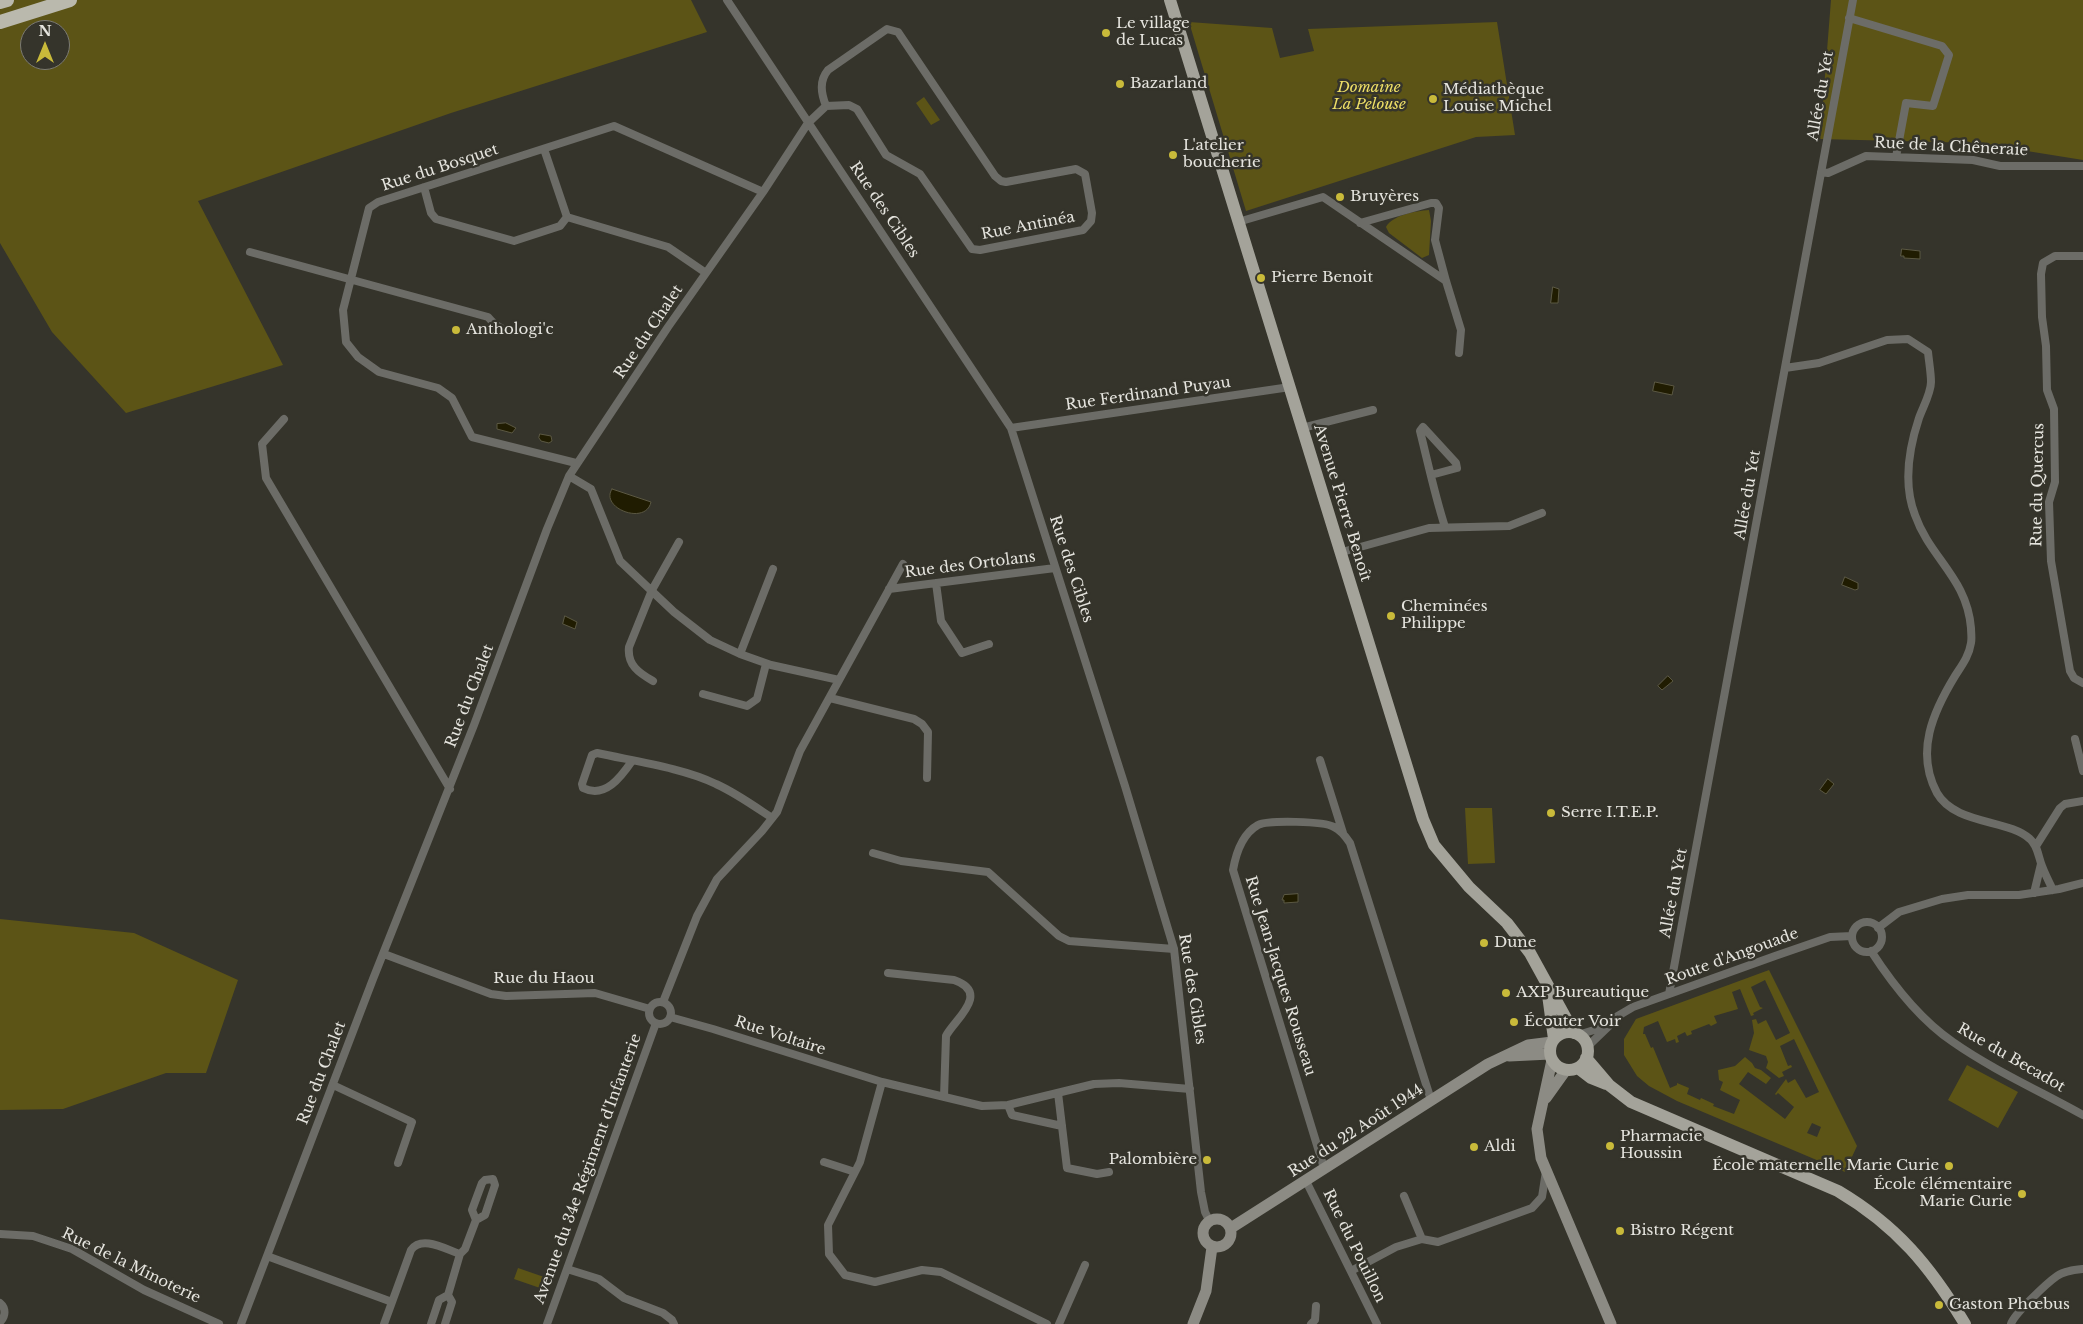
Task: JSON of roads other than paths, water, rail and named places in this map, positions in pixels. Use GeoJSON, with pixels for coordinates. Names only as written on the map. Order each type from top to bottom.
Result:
{"type":"FeatureCollection","features":[{"type":"Feature","properties":{"kind":"highway"},"geometry":{"type":"LineString","coordinates":[[0,2],[6,0]]}},
{"type":"Feature","properties":{"kind":"highway"},"geometry":{"type":"LineString","coordinates":[[0,22],[70,0]]}},
{"type":"Feature","properties":{"kind":"main road","name":"Avenue Pierre Benoît"},"geometry":{"type":"LineString","coordinates":[[1170,0],[1423,819],[1434,845],[1469,886],[1507,923],[1530,954],[1576,1034]]}},
{"type":"Feature","properties":{"kind":"main road","name":"Avenue Pierre Benoît"},"geometry":{"type":"LineString","coordinates":[[1546,982],[1552,1049]]}},
{"type":"Feature","properties":{"kind":"main road"},"geometry":{"type":"LineString","coordinates":[[1580,1061],[1560,1068],[1552,1049],[1562,1034],[1576,1034],[1582,1038],[1580,1061],[1591,1078],[1609,1085],[1631,1102],[1838,1192],[1863,1206],[1895,1232],[1920,1257],[1966,1324]]}},
{"type":"Feature","properties":{"kind":"street","name":"Rue des Cibles"},"geometry":{"type":"LineString","coordinates":[[727,0],[1011,428],[1125,786],[1174,949],[1201,1192],[1205,1212],[1210,1220]]}},
{"type":"Feature","properties":{"kind":"street","name":"Allée du Yet"},"geometry":{"type":"LineString","coordinates":[[1669,994],[1852,0]]}},
{"type":"Feature","properties":{"kind":"street"},"geometry":{"type":"LineString","coordinates":[[1849,18],[1942,46],[1949,55],[1933,106],[1906,103],[1896,157]]}},
{"type":"Feature","properties":{"kind":"street","name":"Rue Antinéa"},"geometry":{"type":"LineString","coordinates":[[887,29],[893,29],[898,32],[995,176],[1001,181],[1006,182],[1076,169],[1080,170],[1085,174],[1092,213],[1091,221],[1083,230],[980,250],[972,249],[920,174],[886,155],[857,109],[849,105],[826,106],[821,95],[822,77],[828,70],[887,29]]}},
{"type":"Feature","properties":{"kind":"street","name":"Rue du Chalet"},"geometry":{"type":"LineString","coordinates":[[241,1324],[332,1085],[450,789],[547,529],[569,476],[808,123],[826,106]]}},
{"type":"Feature","properties":{"kind":"street","name":"Rue du Bosquet"},"geometry":{"type":"LineString","coordinates":[[576,464],[472,437],[452,398],[438,388],[379,372],[358,357],[346,342],[343,310],[349,280],[370,208],[378,202],[614,126],[763,192]]}},
{"type":"Feature","properties":{"kind":"street"},"geometry":{"type":"LineString","coordinates":[[544,149],[567,218]]}},
{"type":"Feature","properties":{"kind":"street","name":"Rue de la Chêneraie"},"geometry":{"type":"LineString","coordinates":[[1821,172],[1828,172],[1866,156],[1973,160],[2000,166],[2083,166]]}},
{"type":"Feature","properties":{"kind":"street"},"geometry":{"type":"LineString","coordinates":[[424,187],[432,213],[436,219],[514,241],[560,226],[567,218]]}},
{"type":"Feature","properties":{"kind":"street"},"geometry":{"type":"LineString","coordinates":[[1238,222],[1323,197],[1446,281]]}},
{"type":"Feature","properties":{"kind":"street"},"geometry":{"type":"LineString","coordinates":[[1360,223],[1431,202],[1436,203],[1439,208],[1435,240],[1461,330],[1459,353]]}},
{"type":"Feature","properties":{"kind":"street"},"geometry":{"type":"LineString","coordinates":[[567,218],[668,247],[706,273]]}},
{"type":"Feature","properties":{"kind":"street"},"geometry":{"type":"LineString","coordinates":[[250,252],[488,318],[496,327],[516,332],[524,329]]}},
{"type":"Feature","properties":{"kind":"street","name":"Rue du Quercus"},"geometry":{"type":"LineString","coordinates":[[2083,256],[2055,256],[2043,263],[2041,274],[2042,318],[2046,346],[2046,390],[2054,409],[2055,482],[2049,502],[2051,561],[2070,671],[2074,678],[2083,683]]}},
{"type":"Feature","properties":{"kind":"street"},"geometry":{"type":"LineString","coordinates":[[1785,368],[1819,363],[1887,340],[1908,339],[1928,352],[1931,384],[1910,451],[1909,492],[1914,514],[1927,540],[1959,584],[1970,612],[1972,642],[1966,662],[1956,675],[1928,730],[1926,758],[1930,776],[1938,794],[1948,805],[1969,817],[2013,830],[2029,838],[2036,846],[2041,864],[2054,890]]}},
{"type":"Feature","properties":{"kind":"street","name":"Rue Ferdinand Puyau"},"geometry":{"type":"LineString","coordinates":[[1011,428],[1290,387]]}},
{"type":"Feature","properties":{"kind":"street"},"geometry":{"type":"LineString","coordinates":[[1302,428],[1373,410]]}},
{"type":"Feature","properties":{"kind":"street"},"geometry":{"type":"LineString","coordinates":[[284,419],[262,444],[266,478],[450,789]]}},
{"type":"Feature","properties":{"kind":"street"},"geometry":{"type":"LineString","coordinates":[[1431,475],[1457,468],[1456,462],[1423,427],[1420,431],[1431,475],[1445,528]]}},
{"type":"Feature","properties":{"kind":"street"},"geometry":{"type":"LineString","coordinates":[[569,476],[591,489],[620,561],[674,612],[710,640],[766,664],[839,680]]}},
{"type":"Feature","properties":{"kind":"street"},"geometry":{"type":"LineString","coordinates":[[1342,552],[1428,528],[1508,526],[1542,513]]}},
{"type":"Feature","properties":{"kind":"street"},"geometry":{"type":"LineString","coordinates":[[653,681],[636,671],[628,655],[629,647],[652,590],[679,542]]}},
{"type":"Feature","properties":{"kind":"street"},"geometry":{"type":"LineString","coordinates":[[663,1002],[697,916],[717,879],[777,812],[800,751],[904,564]]}},
{"type":"Feature","properties":{"kind":"street","name":"Rue des Ortolans"},"geometry":{"type":"LineString","coordinates":[[889,589],[1055,568]]}},
{"type":"Feature","properties":{"kind":"street"},"geometry":{"type":"LineString","coordinates":[[740,654],[773,569]]}},
{"type":"Feature","properties":{"kind":"street"},"geometry":{"type":"LineString","coordinates":[[936,583],[941,621],[962,653],[989,644]]}},
{"type":"Feature","properties":{"kind":"street"},"geometry":{"type":"LineString","coordinates":[[703,694],[747,706],[754,703],[757,699],[766,664]]}},
{"type":"Feature","properties":{"kind":"street"},"geometry":{"type":"LineString","coordinates":[[830,698],[914,719],[922,724],[928,732],[927,778]]}},
{"type":"Feature","properties":{"kind":"street"},"geometry":{"type":"LineString","coordinates":[[2075,739],[2083,771]]}},
{"type":"Feature","properties":{"kind":"street"},"geometry":{"type":"LineString","coordinates":[[632,761],[618,780],[603,790],[590,792],[583,788],[582,784],[592,755],[597,753],[673,770],[715,783],[745,799],[772,818]]}},
{"type":"Feature","properties":{"kind":"street"},"geometry":{"type":"LineString","coordinates":[[1320,760],[1343,833],[1350,843],[1431,1100]]}},
{"type":"Feature","properties":{"kind":"street"},"geometry":{"type":"LineString","coordinates":[[2036,846],[2060,808],[2065,804],[2083,801]]}},
{"type":"Feature","properties":{"kind":"street","name":"Rue Jean-Jacques Rousseau"},"geometry":{"type":"LineString","coordinates":[[1324,1168],[1233,870],[1236,850],[1249,833],[1259,824],[1313,822],[1335,827],[1343,833]]}},
{"type":"Feature","properties":{"kind":"street"},"geometry":{"type":"LineString","coordinates":[[873,853],[903,861],[988,872],[1059,936],[1069,941],[1174,949]]}},
{"type":"Feature","properties":{"kind":"street"},"geometry":{"type":"LineString","coordinates":[[2034,893],[2041,864]]}},
{"type":"Feature","properties":{"kind":"street"},"geometry":{"type":"LineString","coordinates":[[1878,928],[1899,912],[1942,899],[1968,894],[2019,895],[2054,890],[2083,882]]}},
{"type":"Feature","properties":{"kind":"street"},"geometry":{"type":"LineString","coordinates":[[1865,923],[1874,924],[1878,928],[1882,936],[1879,946],[1871,951],[1858,949],[1852,936],[1856,928],[1865,923]]}},
{"type":"Feature","properties":{"kind":"street","name":"Route d'Angouade"},"geometry":{"type":"LineString","coordinates":[[1576,1034],[1594,1030],[1633,1007],[1669,994],[1830,937],[1852,936]]}},
{"type":"Feature","properties":{"kind":"street","name":"Rue du Becadot"},"geometry":{"type":"LineString","coordinates":[[1871,951],[1883,970],[1915,1010],[1952,1042],[2083,1115]]}},
{"type":"Feature","properties":{"kind":"street","name":"Rue du Haou"},"geometry":{"type":"LineString","coordinates":[[384,954],[491,994],[514,996],[595,993],[650,1010]]}},
{"type":"Feature","properties":{"kind":"street"},"geometry":{"type":"LineString","coordinates":[[888,974],[954,980],[961,982],[969,992],[970,999],[967,1010],[958,1022],[950,1028],[946,1036],[944,1097]]}},
{"type":"Feature","properties":{"kind":"street"},"geometry":{"type":"LineString","coordinates":[[663,1002],[670,1008],[670,1017],[664,1023],[656,1023],[650,1017],[650,1010],[654,1003],[663,1002]]}},
{"type":"Feature","properties":{"kind":"street","name":"Route d'Angouade"},"geometry":{"type":"LineString","coordinates":[[1580,1061],[1623,1013]]}},
{"type":"Feature","properties":{"kind":"street","name":"Rue Voltaire"},"geometry":{"type":"LineString","coordinates":[[670,1017],[882,1082],[982,1106],[1008,1104],[1094,1084],[1120,1083],[1190,1089]]}},
{"type":"Feature","properties":{"kind":"street","name":"Avenue du 34e Régiment d'Infanterie"},"geometry":{"type":"LineString","coordinates":[[547,1324],[656,1023]]}},
{"type":"Feature","properties":{"kind":"street","name":"Rue du 22 Août 1944"},"geometry":{"type":"LineString","coordinates":[[1231,1228],[1498,1058],[1528,1045],[1552,1049]]}},
{"type":"Feature","properties":{"kind":"street"},"geometry":{"type":"LineString","coordinates":[[1552,1049],[1537,1129],[1538,1140],[1546,1170],[1612,1324]]}},
{"type":"Feature","properties":{"kind":"street"},"geometry":{"type":"LineString","coordinates":[[1542,1103],[1580,1061]]}},
{"type":"Feature","properties":{"kind":"street"},"geometry":{"type":"LineString","coordinates":[[882,1082],[860,1162],[828,1225],[829,1254],[846,1275],[875,1282],[922,1270],[941,1272],[1047,1324]]}},
{"type":"Feature","properties":{"kind":"street"},"geometry":{"type":"LineString","coordinates":[[332,1085],[412,1122],[398,1163]]}},
{"type":"Feature","properties":{"kind":"street"},"geometry":{"type":"LineString","coordinates":[[1058,1093],[1067,1168],[1097,1174],[1109,1172]]}},
{"type":"Feature","properties":{"kind":"street"},"geometry":{"type":"LineString","coordinates":[[1008,1104],[1012,1115],[1062,1126]]}},
{"type":"Feature","properties":{"kind":"street"},"geometry":{"type":"LineString","coordinates":[[824,1162],[855,1172]]}},
{"type":"Feature","properties":{"kind":"street"},"geometry":{"type":"LineString","coordinates":[[1351,1271],[1396,1247],[1422,1239],[1438,1242],[1532,1208],[1542,1197],[1546,1170]]}},
{"type":"Feature","properties":{"kind":"street"},"geometry":{"type":"LineString","coordinates":[[431,1324],[439,1300],[448,1295],[460,1254],[465,1249],[476,1220],[485,1215],[495,1185],[493,1179],[482,1182],[472,1210],[476,1220]]}},
{"type":"Feature","properties":{"kind":"street","name":"Rue du Pouillon"},"geometry":{"type":"LineString","coordinates":[[1306,1181],[1377,1324]]}},
{"type":"Feature","properties":{"kind":"street"},"geometry":{"type":"LineString","coordinates":[[1404,1196],[1422,1239]]}},
{"type":"Feature","properties":{"kind":"street"},"geometry":{"type":"LineString","coordinates":[[1220,1219],[1231,1228],[1230,1239],[1223,1246],[1212,1247],[1205,1242],[1202,1234],[1204,1226],[1210,1220],[1220,1219]]}},
{"type":"Feature","properties":{"kind":"street","name":"Rue de la Minoterie"},"geometry":{"type":"LineString","coordinates":[[0,1234],[33,1236],[72,1249],[144,1290],[219,1324]]}},
{"type":"Feature","properties":{"kind":"street"},"geometry":{"type":"LineString","coordinates":[[384,1324],[411,1250],[415,1244],[428,1243],[460,1254]]}},
{"type":"Feature","properties":{"kind":"street"},"geometry":{"type":"LineString","coordinates":[[1193,1324],[1206,1290],[1212,1247]]}},
{"type":"Feature","properties":{"kind":"street"},"geometry":{"type":"LineString","coordinates":[[268,1256],[392,1302]]}},
{"type":"Feature","properties":{"kind":"street"},"geometry":{"type":"LineString","coordinates":[[1059,1324],[1085,1265]]}},
{"type":"Feature","properties":{"kind":"street"},"geometry":{"type":"LineString","coordinates":[[567,1269],[599,1279],[624,1298],[663,1313],[674,1324]]}},
{"type":"Feature","properties":{"kind":"street"},"geometry":{"type":"LineString","coordinates":[[2012,1324],[2020,1311],[2058,1275],[2072,1270],[2083,1269]]}},
{"type":"Feature","properties":{"kind":"street"},"geometry":{"type":"LineString","coordinates":[[445,1324],[452,1302],[448,1295]]}},
{"type":"Feature","properties":{"kind":"street"},"geometry":{"type":"LineString","coordinates":[[0,1302],[5,1313],[0,1322]]}},
{"type":"Feature","properties":{"kind":"street"},"geometry":{"type":"LineString","coordinates":[[1311,1324],[1315,1320],[1316,1306]]}},
{"type":"Feature","properties":{"kind":"place","name":"Le village de Lucas"},"geometry":{"type":"Point","coordinates":[1106,33]}},
{"type":"Feature","properties":{"kind":"place","name":"Bazarland"},"geometry":{"type":"Point","coordinates":[1120,84]}},
{"type":"Feature","properties":{"kind":"place","name":"Médiathèque Louise Michel"},"geometry":{"type":"Point","coordinates":[1433,99]}},
{"type":"Feature","properties":{"kind":"place","name":"L'atelier boucherie"},"geometry":{"type":"Point","coordinates":[1173,155]}},
{"type":"Feature","properties":{"kind":"place","name":"Bruyères"},"geometry":{"type":"Point","coordinates":[1340,197]}},
{"type":"Feature","properties":{"kind":"place","name":"Pierre Benoit"},"geometry":{"type":"Point","coordinates":[1261,278]}},
{"type":"Feature","properties":{"kind":"place","name":"Anthologi'c"},"geometry":{"type":"Point","coordinates":[456,330]}},
{"type":"Feature","properties":{"kind":"place","name":"Cheminées Philippe"},"geometry":{"type":"Point","coordinates":[1391,616]}},
{"type":"Feature","properties":{"kind":"place","name":"Serre I.T.E.P."},"geometry":{"type":"Point","coordinates":[1551,813]}},
{"type":"Feature","properties":{"kind":"place","name":"Dune"},"geometry":{"type":"Point","coordinates":[1484,943]}},
{"type":"Feature","properties":{"kind":"place","name":"AXP Bureautique"},"geometry":{"type":"Point","coordinates":[1506,993]}},
{"type":"Feature","properties":{"kind":"place","name":"Écouter Voir"},"geometry":{"type":"Point","coordinates":[1514,1022]}},
{"type":"Feature","properties":{"kind":"place","name":"Pharmacie Houssin"},"geometry":{"type":"Point","coordinates":[1610,1146]}},
{"type":"Feature","properties":{"kind":"place","name":"Aldi"},"geometry":{"type":"Point","coordinates":[1474,1147]}},
{"type":"Feature","properties":{"kind":"place","name":"Palombière"},"geometry":{"type":"Point","coordinates":[1207,1160]}},
{"type":"Feature","properties":{"kind":"place","name":"École maternelle Marie Curie"},"geometry":{"type":"Point","coordinates":[1949,1166]}},
{"type":"Feature","properties":{"kind":"place","name":"École élémentaire Marie Curie"},"geometry":{"type":"Point","coordinates":[2022,1194]}},
{"type":"Feature","properties":{"kind":"place","name":"Bistro Régent"},"geometry":{"type":"Point","coordinates":[1620,1231]}},
{"type":"Feature","properties":{"kind":"place","name":"Gaston Phœbus"},"geometry":{"type":"Point","coordinates":[1939,1305]}},
{"type":"Feature","properties":{"kind":"park label","name":"Domaine La Pelouse"},"geometry":{"type":"Point","coordinates":[1369,96]}}]}
